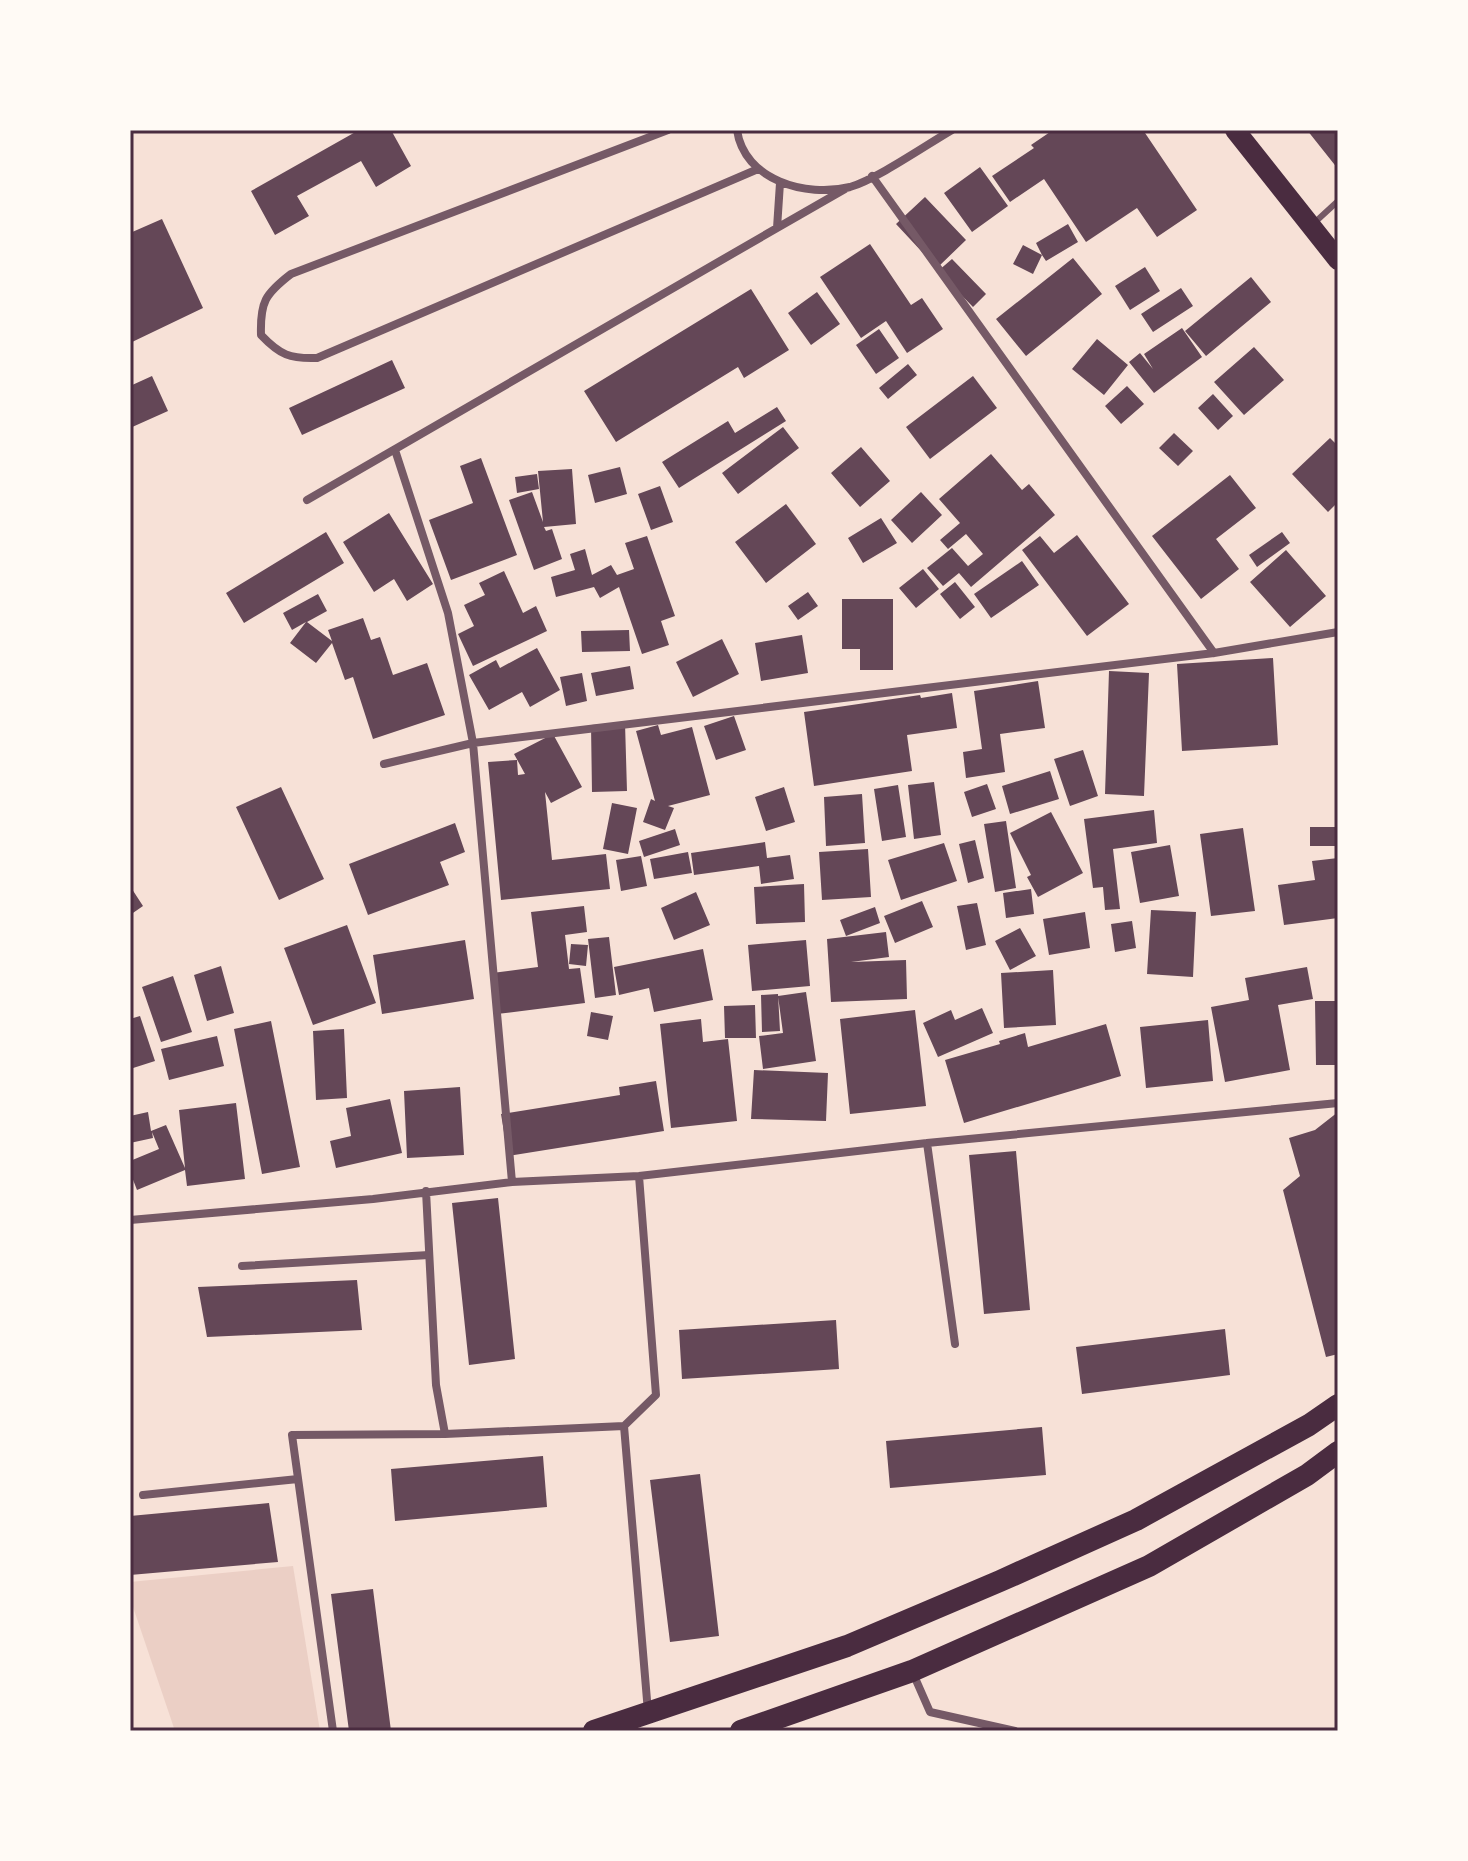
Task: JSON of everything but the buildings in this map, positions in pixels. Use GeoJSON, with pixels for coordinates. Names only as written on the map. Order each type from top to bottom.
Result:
{"type":"FeatureCollection","features":[{"type":"Feature","properties":{"kind":"highway"},"geometry":{"type":"LineString","coordinates":[[594,1731],[847,1646],[1013,1575],[1136,1520],[1309,1425],[1338,1405]]}},
{"type":"Feature","properties":{"kind":"highway"},"geometry":{"type":"LineString","coordinates":[[741,1731],[912,1671],[1149,1566],[1307,1475],[1338,1452]]}},
{"type":"Feature","properties":{"kind":"main road"},"geometry":{"type":"LineString","coordinates":[[1235,130],[1338,260]]}},
{"type":"Feature","properties":{"kind":"street"},"geometry":{"type":"LineString","coordinates":[[668,130],[291,274],[270,291],[260,311],[261,335],[275,350],[296,359],[317,358],[758,169]]}},
{"type":"Feature","properties":{"kind":"street"},"geometry":{"type":"LineString","coordinates":[[737,130],[738,139],[758,169],[780,183],[817,189],[850,187]]}},
{"type":"Feature","properties":{"kind":"street"},"geometry":{"type":"LineString","coordinates":[[307,500],[952,130]]}},
{"type":"Feature","properties":{"kind":"street"},"geometry":{"type":"LineString","coordinates":[[872,176],[1214,653]]}},
{"type":"Feature","properties":{"kind":"street"},"geometry":{"type":"LineString","coordinates":[[777,228],[780,183]]}},
{"type":"Feature","properties":{"kind":"street"},"geometry":{"type":"LineString","coordinates":[[395,450],[448,613],[473,743],[512,1182]]}},
{"type":"Feature","properties":{"kind":"street"},"geometry":{"type":"LineString","coordinates":[[384,764],[473,743],[1214,653],[1338,632]]}},
{"type":"Feature","properties":{"kind":"street"},"geometry":{"type":"LineString","coordinates":[[130,1220],[373,1199],[512,1182],[639,1176],[927,1143],[1338,1103]]}},
{"type":"Feature","properties":{"kind":"street"},"geometry":{"type":"LineString","coordinates":[[927,1143],[955,1344]]}},
{"type":"Feature","properties":{"kind":"street"},"geometry":{"type":"LineString","coordinates":[[333,1731],[292,1435],[445,1434],[624,1426],[656,1395],[639,1176]]}},
{"type":"Feature","properties":{"kind":"street"},"geometry":{"type":"LineString","coordinates":[[426,1191],[436,1385],[445,1434]]}},
{"type":"Feature","properties":{"kind":"street"},"geometry":{"type":"LineString","coordinates":[[242,1266],[429,1255]]}},
{"type":"Feature","properties":{"kind":"street"},"geometry":{"type":"LineString","coordinates":[[624,1426],[648,1712]]}},
{"type":"Feature","properties":{"kind":"street"},"geometry":{"type":"LineString","coordinates":[[143,1495],[298,1479]]}},
{"type":"Feature","properties":{"kind":"street"},"geometry":{"type":"LineString","coordinates":[[912,1671],[930,1712],[1015,1731]]}},
{"type":"Feature","properties":{"kind":"lane"},"geometry":{"type":"LineString","coordinates":[[1310,226],[1338,201]]}},
{"type":"Feature","properties":{"kind":"shaded area"},"geometry":{"type":"Polygon","coordinates":[[[293,1566],[320,1731],[175,1731],[130,1598],[130,1582],[293,1566]]]}}]}
